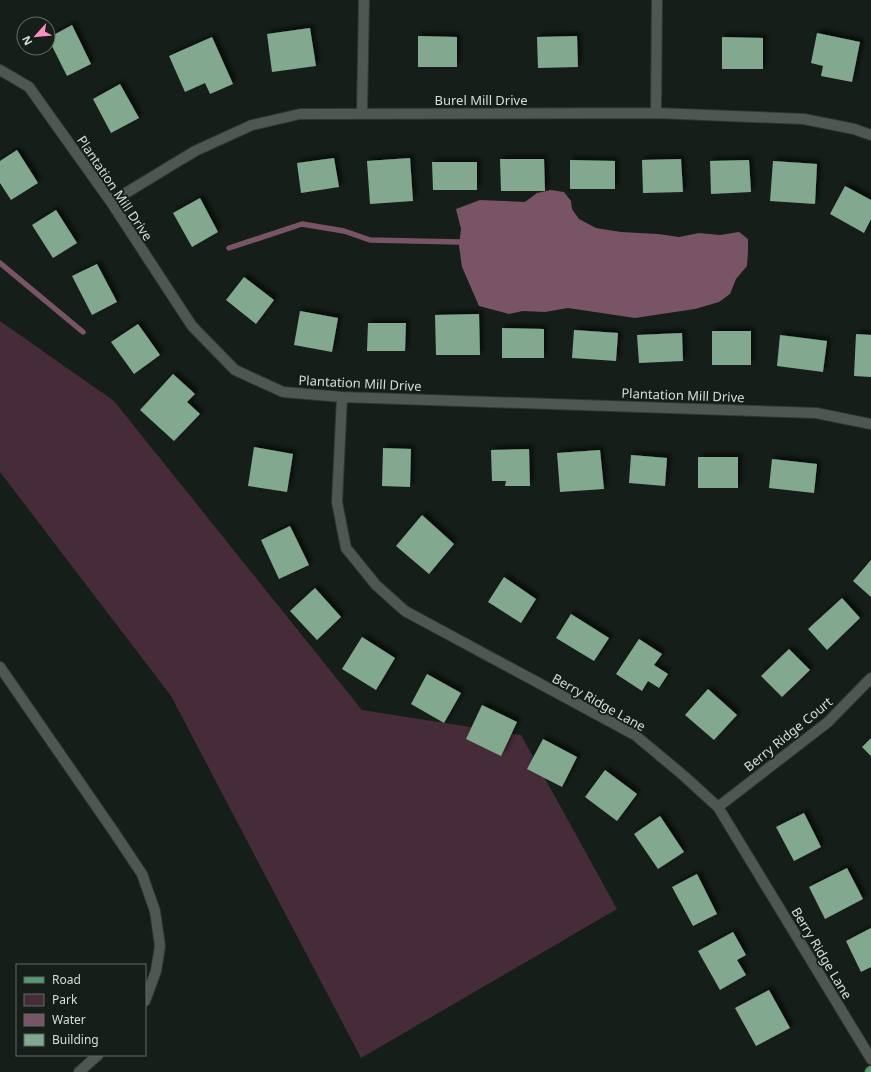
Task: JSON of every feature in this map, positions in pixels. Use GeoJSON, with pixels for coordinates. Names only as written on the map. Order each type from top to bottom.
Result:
{"type":"FeatureCollection","features":[{"type":"Feature","properties":{"kind":"street"},"geometry":{"type":"LineString","coordinates":[[362,113],[364,0]]}},
{"type":"Feature","properties":{"kind":"street"},"geometry":{"type":"LineString","coordinates":[[656,113],[657,0]]}},
{"type":"Feature","properties":{"kind":"street","name":"Plantation Mill Drive"},"geometry":{"type":"LineString","coordinates":[[0,70],[29,87],[110,202],[192,326],[235,370],[283,392],[342,397],[816,413],[871,424]]}},
{"type":"Feature","properties":{"kind":"street","name":"Burel Mill Drive"},"geometry":{"type":"LineString","coordinates":[[110,202],[195,151],[252,125],[300,114],[656,113],[804,119],[854,129],[871,135]]}},
{"type":"Feature","properties":{"kind":"street","name":"Berry Ridge Lane"},"geometry":{"type":"LineString","coordinates":[[342,397],[337,502],[346,548],[376,585],[405,611],[635,735],[718,807],[871,1059]]}},
{"type":"Feature","properties":{"kind":"street"},"geometry":{"type":"LineString","coordinates":[[0,666],[142,874],[155,911],[160,946],[156,971],[146,998]]}},
{"type":"Feature","properties":{"kind":"street","name":"Berry Ridge Court"},"geometry":{"type":"LineString","coordinates":[[718,807],[828,722],[871,678]]}},
{"type":"Feature","properties":{"kind":"street"},"geometry":{"type":"LineString","coordinates":[[79,1072],[97,1056]]}},
{"type":"Feature","properties":{"kind":"green space"},"geometry":{"type":"Polygon","coordinates":[[[0,321],[114,401],[362,710],[521,735],[617,909],[361,1058],[171,696],[0,472],[0,321]]]}},
{"type":"Feature","properties":{"kind":"water"},"geometry":{"type":"Polygon","coordinates":[[[551,190],[564,192],[571,201],[572,209],[579,219],[596,228],[621,232],[679,237],[699,233],[720,235],[739,232],[748,239],[747,266],[736,279],[730,294],[719,302],[695,309],[635,318],[568,308],[545,312],[523,311],[509,314],[479,306],[462,267],[459,246],[461,229],[456,209],[480,200],[525,202],[537,193],[551,190]]]}},
{"type":"Feature","properties":{"kind":"building"},"geometry":{"type":"Polygon","coordinates":[[[72,25],[91,64],[67,76],[56,54],[56,34],[72,25]]]}},
{"type":"Feature","properties":{"kind":"building"},"geometry":{"type":"Polygon","coordinates":[[[310,28],[316,66],[272,72],[267,34],[310,28]]]}},
{"type":"Feature","properties":{"kind":"building"},"geometry":{"type":"Polygon","coordinates":[[[817,33],[860,42],[852,82],[821,76],[823,66],[811,63],[817,33]]]}},
{"type":"Feature","properties":{"kind":"building"},"geometry":{"type":"Polygon","coordinates":[[[418,36],[457,37],[457,67],[418,67],[418,36]]]}},
{"type":"Feature","properties":{"kind":"building"},"geometry":{"type":"Polygon","coordinates":[[[577,36],[578,67],[538,68],[537,37],[577,36]]]}},
{"type":"Feature","properties":{"kind":"building"},"geometry":{"type":"Polygon","coordinates":[[[212,37],[233,84],[210,94],[205,83],[185,92],[169,56],[212,37]]]}},
{"type":"Feature","properties":{"kind":"building"},"geometry":{"type":"Polygon","coordinates":[[[722,37],[763,38],[763,69],[722,69],[722,37]]]}},
{"type":"Feature","properties":{"kind":"building"},"geometry":{"type":"Polygon","coordinates":[[[120,84],[139,118],[111,133],[93,99],[120,84]]]}},
{"type":"Feature","properties":{"kind":"building"},"geometry":{"type":"Polygon","coordinates":[[[17,150],[38,183],[11,200],[0,183],[0,161],[17,150]]]}},
{"type":"Feature","properties":{"kind":"building"},"geometry":{"type":"Polygon","coordinates":[[[334,158],[339,187],[301,193],[297,163],[334,158]]]}},
{"type":"Feature","properties":{"kind":"building"},"geometry":{"type":"Polygon","coordinates":[[[410,158],[413,201],[370,204],[367,161],[410,158]]]}},
{"type":"Feature","properties":{"kind":"building"},"geometry":{"type":"Polygon","coordinates":[[[500,159],[544,159],[545,191],[501,191],[500,159]]]}},
{"type":"Feature","properties":{"kind":"building"},"geometry":{"type":"Polygon","coordinates":[[[681,159],[683,192],[643,193],[642,160],[681,159]]]}},
{"type":"Feature","properties":{"kind":"building"},"geometry":{"type":"Polygon","coordinates":[[[570,160],[615,161],[615,189],[570,189],[570,160]]]}},
{"type":"Feature","properties":{"kind":"building"},"geometry":{"type":"Polygon","coordinates":[[[749,160],[751,192],[711,194],[710,161],[749,160]]]}},
{"type":"Feature","properties":{"kind":"building"},"geometry":{"type":"Polygon","coordinates":[[[773,161],[817,164],[815,204],[770,201],[773,161]]]}},
{"type":"Feature","properties":{"kind":"building"},"geometry":{"type":"Polygon","coordinates":[[[432,162],[477,162],[477,190],[433,190],[432,162]]]}},
{"type":"Feature","properties":{"kind":"building"},"geometry":{"type":"Polygon","coordinates":[[[845,186],[871,200],[871,219],[864,233],[830,214],[845,186]]]}},
{"type":"Feature","properties":{"kind":"building"},"geometry":{"type":"Polygon","coordinates":[[[200,198],[218,232],[192,247],[173,213],[200,198]]]}},
{"type":"Feature","properties":{"kind":"building"},"geometry":{"type":"Polygon","coordinates":[[[56,210],[77,243],[53,258],[32,225],[56,210]]]}},
{"type":"Feature","properties":{"kind":"building"},"geometry":{"type":"Polygon","coordinates":[[[97,264],[117,302],[92,315],[72,276],[97,264]]]}},
{"type":"Feature","properties":{"kind":"building"},"geometry":{"type":"Polygon","coordinates":[[[244,277],[274,300],[256,324],[226,300],[244,277]]]}},
{"type":"Feature","properties":{"kind":"building"},"geometry":{"type":"Polygon","coordinates":[[[300,311],[338,318],[332,352],[294,345],[300,311]]]}},
{"type":"Feature","properties":{"kind":"building"},"geometry":{"type":"Polygon","coordinates":[[[479,314],[480,355],[436,355],[435,315],[479,314]]]}},
{"type":"Feature","properties":{"kind":"building"},"geometry":{"type":"Polygon","coordinates":[[[368,323],[406,323],[405,351],[367,351],[368,323]]]}},
{"type":"Feature","properties":{"kind":"building"},"geometry":{"type":"Polygon","coordinates":[[[138,324],[160,355],[134,374],[111,342],[138,324]]]}},
{"type":"Feature","properties":{"kind":"building"},"geometry":{"type":"Polygon","coordinates":[[[502,328],[544,329],[544,358],[502,358],[502,328]]]}},
{"type":"Feature","properties":{"kind":"building"},"geometry":{"type":"Polygon","coordinates":[[[574,330],[618,333],[616,361],[572,358],[574,330]]]}},
{"type":"Feature","properties":{"kind":"building"},"geometry":{"type":"Polygon","coordinates":[[[712,331],[751,331],[751,365],[712,365],[712,331]]]}},
{"type":"Feature","properties":{"kind":"building"},"geometry":{"type":"Polygon","coordinates":[[[682,333],[683,361],[639,363],[637,335],[682,333]]]}},
{"type":"Feature","properties":{"kind":"building"},"geometry":{"type":"Polygon","coordinates":[[[856,334],[871,335],[871,377],[854,376],[856,334]]]}},
{"type":"Feature","properties":{"kind":"building"},"geometry":{"type":"Polygon","coordinates":[[[780,335],[827,341],[823,372],[777,366],[780,335]]]}},
{"type":"Feature","properties":{"kind":"building"},"geometry":{"type":"Polygon","coordinates":[[[173,374],[195,394],[187,402],[200,414],[174,441],[140,410],[173,374]]]}},
{"type":"Feature","properties":{"kind":"building"},"geometry":{"type":"Polygon","coordinates":[[[254,447],[293,454],[287,492],[248,486],[254,447]]]}},
{"type":"Feature","properties":{"kind":"building"},"geometry":{"type":"Polygon","coordinates":[[[383,448],[411,449],[410,487],[382,486],[383,448]]]}},
{"type":"Feature","properties":{"kind":"building"},"geometry":{"type":"Polygon","coordinates":[[[529,449],[530,486],[505,486],[506,481],[492,481],[491,450],[529,449]]]}},
{"type":"Feature","properties":{"kind":"building"},"geometry":{"type":"Polygon","coordinates":[[[600,450],[604,489],[560,492],[557,453],[600,450]]]}},
{"type":"Feature","properties":{"kind":"building"},"geometry":{"type":"Polygon","coordinates":[[[631,455],[667,458],[665,486],[629,483],[631,455]]]}},
{"type":"Feature","properties":{"kind":"building"},"geometry":{"type":"Polygon","coordinates":[[[698,457],[738,457],[738,488],[698,488],[698,457]]]}},
{"type":"Feature","properties":{"kind":"building"},"geometry":{"type":"Polygon","coordinates":[[[772,459],[817,464],[814,493],[769,488],[772,459]]]}},
{"type":"Feature","properties":{"kind":"building"},"geometry":{"type":"Polygon","coordinates":[[[422,515],[454,544],[429,574],[396,546],[422,515]]]}},
{"type":"Feature","properties":{"kind":"building"},"geometry":{"type":"Polygon","coordinates":[[[290,526],[309,565],[279,579],[261,540],[290,526]]]}},
{"type":"Feature","properties":{"kind":"building"},"geometry":{"type":"Polygon","coordinates":[[[871,560],[871,597],[853,581],[871,560]]]}},
{"type":"Feature","properties":{"kind":"building"},"geometry":{"type":"Polygon","coordinates":[[[504,577],[536,599],[521,623],[488,602],[504,577]]]}},
{"type":"Feature","properties":{"kind":"building"},"geometry":{"type":"Polygon","coordinates":[[[315,588],[341,617],[317,640],[290,611],[315,588]]]}},
{"type":"Feature","properties":{"kind":"building"},"geometry":{"type":"Polygon","coordinates":[[[842,598],[860,618],[827,650],[808,629],[842,598]]]}},
{"type":"Feature","properties":{"kind":"building"},"geometry":{"type":"Polygon","coordinates":[[[571,614],[609,638],[594,661],[556,638],[571,614]]]}},
{"type":"Feature","properties":{"kind":"building"},"geometry":{"type":"Polygon","coordinates":[[[362,637],[395,658],[376,690],[342,669],[362,637]]]}},
{"type":"Feature","properties":{"kind":"building"},"geometry":{"type":"Polygon","coordinates":[[[639,639],[662,654],[654,665],[668,674],[659,688],[648,681],[642,691],[616,674],[639,639]]]}},
{"type":"Feature","properties":{"kind":"building"},"geometry":{"type":"Polygon","coordinates":[[[789,649],[810,670],[782,697],[761,676],[789,649]]]}},
{"type":"Feature","properties":{"kind":"building"},"geometry":{"type":"Polygon","coordinates":[[[427,674],[461,693],[444,723],[411,704],[427,674]]]}},
{"type":"Feature","properties":{"kind":"building"},"geometry":{"type":"Polygon","coordinates":[[[708,689],[737,715],[714,740],[685,715],[708,689]]]}},
{"type":"Feature","properties":{"kind":"building"},"geometry":{"type":"Polygon","coordinates":[[[482,705],[517,722],[501,756],[466,739],[482,705]]]}},
{"type":"Feature","properties":{"kind":"building"},"geometry":{"type":"Polygon","coordinates":[[[871,738],[871,756],[862,747],[871,738]]]}},
{"type":"Feature","properties":{"kind":"building"},"geometry":{"type":"Polygon","coordinates":[[[543,739],[577,757],[562,787],[527,769],[543,739]]]}},
{"type":"Feature","properties":{"kind":"building"},"geometry":{"type":"Polygon","coordinates":[[[605,770],[637,794],[617,821],[585,797],[605,770]]]}},
{"type":"Feature","properties":{"kind":"building"},"geometry":{"type":"Polygon","coordinates":[[[804,813],[821,847],[794,861],[776,827],[804,813]]]}},
{"type":"Feature","properties":{"kind":"building"},"geometry":{"type":"Polygon","coordinates":[[[660,816],[684,852],[658,869],[634,834],[660,816]]]}},
{"type":"Feature","properties":{"kind":"building"},"geometry":{"type":"Polygon","coordinates":[[[847,868],[863,899],[825,919],[809,887],[847,868]]]}},
{"type":"Feature","properties":{"kind":"building"},"geometry":{"type":"Polygon","coordinates":[[[697,874],[717,914],[693,926],[672,887],[697,874]]]}},
{"type":"Feature","properties":{"kind":"building"},"geometry":{"type":"Polygon","coordinates":[[[871,928],[871,967],[861,972],[846,941],[871,928]]]}},
{"type":"Feature","properties":{"kind":"building"},"geometry":{"type":"Polygon","coordinates":[[[733,932],[746,955],[737,960],[746,975],[720,990],[698,951],[733,932]]]}},
{"type":"Feature","properties":{"kind":"building"},"geometry":{"type":"Polygon","coordinates":[[[769,990],[790,1028],[756,1046],[735,1008],[769,990]]]}},
{"type":"Feature","properties":{"kind":"waterway"},"geometry":{"type":"LineString","coordinates":[[229,248],[302,224],[344,231],[370,240],[460,242]]}},
{"type":"Feature","properties":{"kind":"waterway"},"geometry":{"type":"LineString","coordinates":[[0,263],[83,332]]}}]}
